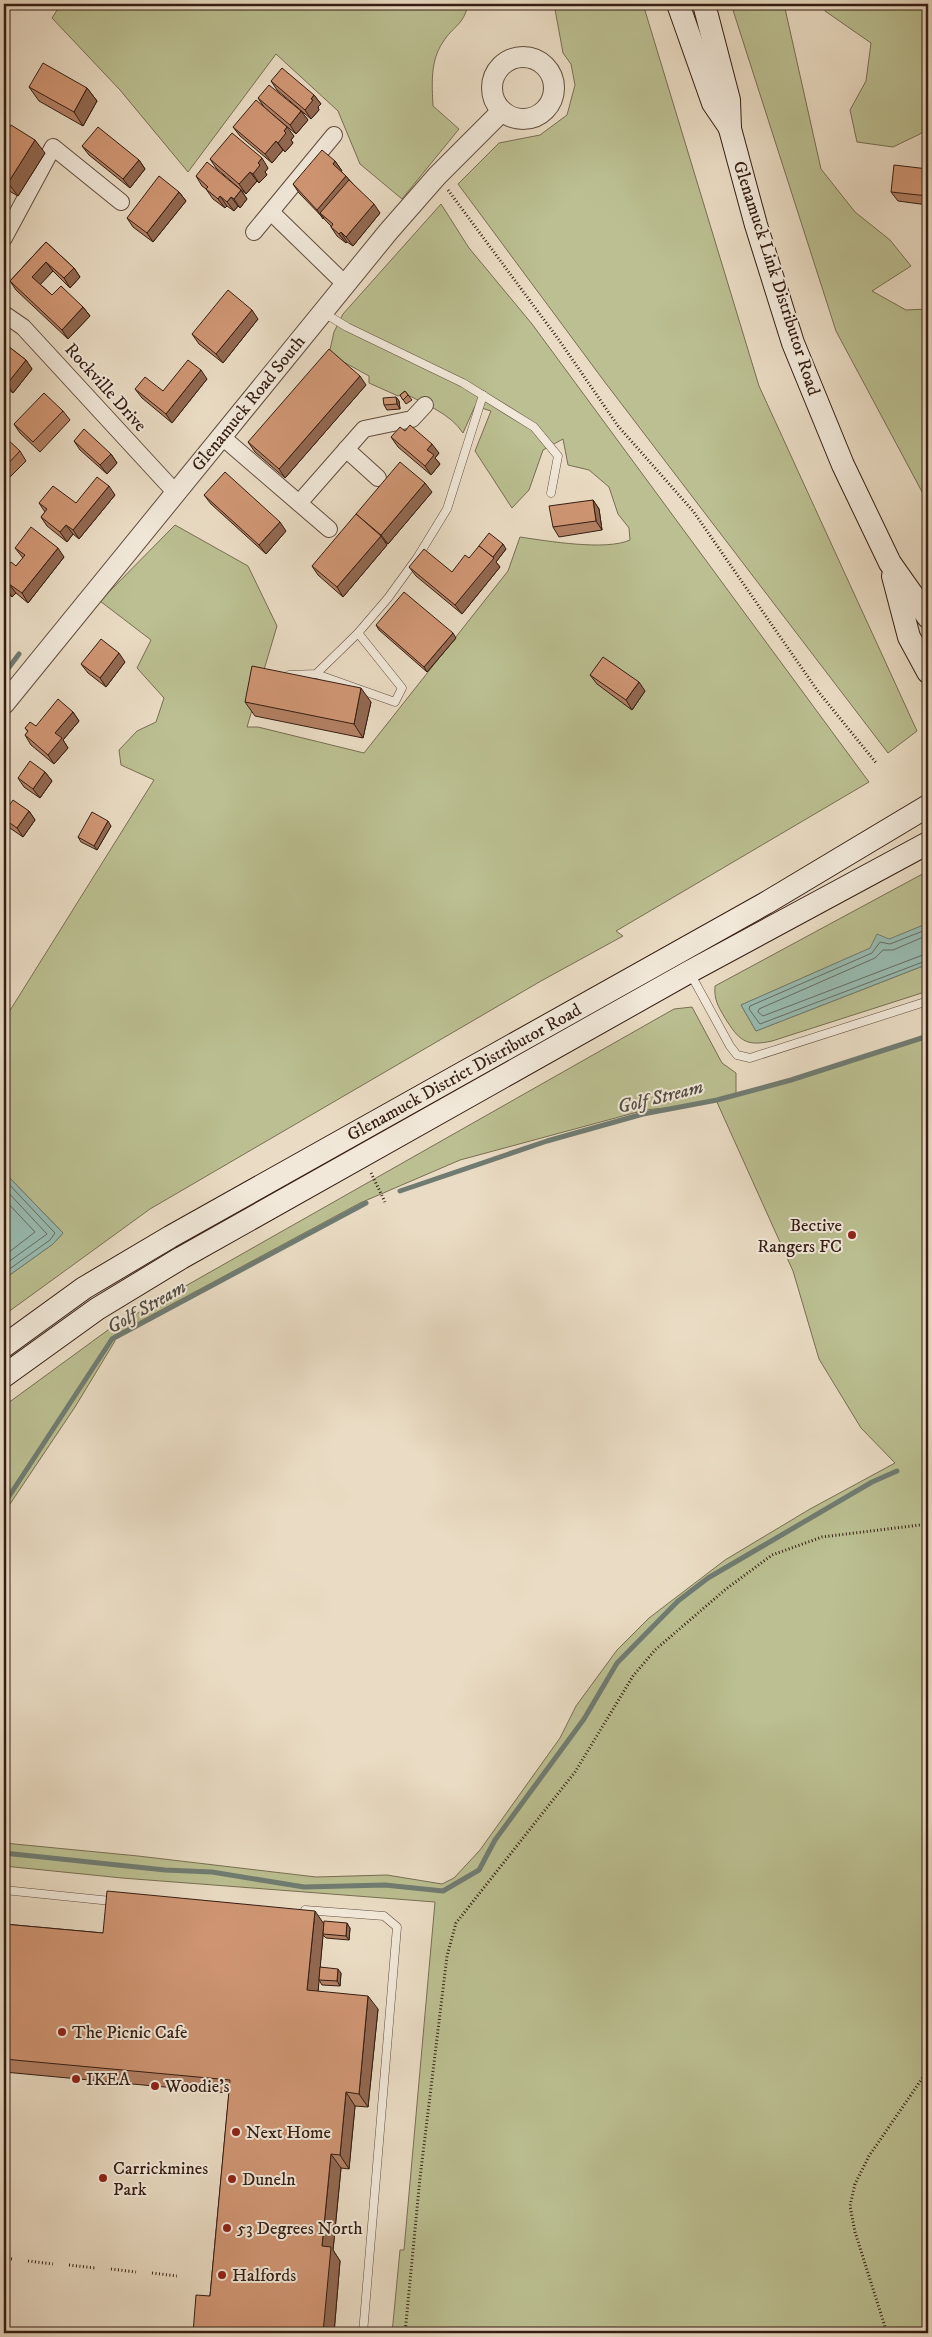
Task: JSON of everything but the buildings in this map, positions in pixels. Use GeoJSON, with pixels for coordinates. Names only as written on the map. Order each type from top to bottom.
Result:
{"type":"FeatureCollection","features":[{"type":"Feature","properties":{"kind":"main road","name":"Glenamuck Link Distributor Road"},"geometry":{"type":"LineString","coordinates":[[678,4],[714,102],[730,129]]}},
{"type":"Feature","properties":{"kind":"main road","name":"Glenamuck Link Distributor Road"},"geometry":{"type":"LineString","coordinates":[[704,4],[729,100],[730,129],[756,225],[793,342],[831,438],[890,563],[928,617]]}},
{"type":"Feature","properties":{"kind":"main road","name":"Glenamuck Link Distributor Road"},"geometry":{"type":"LineString","coordinates":[[890,563],[909,637],[928,672]]}},
{"type":"Feature","properties":{"kind":"main road","name":"Glenamuck District Distributor Road"},"geometry":{"type":"LineString","coordinates":[[4,1376],[96,1309],[181,1258],[362,1156],[683,962],[928,806]]}},
{"type":"Feature","properties":{"kind":"main road","name":"Glenamuck District Distributor Road"},"geometry":{"type":"LineString","coordinates":[[4,1346],[84,1288],[170,1237],[683,962],[928,843]]}},
{"type":"Feature","properties":{"kind":"street","name":"Glenamuck Road South"},"geometry":{"type":"LineString","coordinates":[[4,704],[345,284],[436,176],[502,111]]}},
{"type":"Feature","properties":{"kind":"street"},"geometry":{"type":"LineString","coordinates":[[254,232],[334,135]]}},
{"type":"Feature","properties":{"kind":"street"},"geometry":{"type":"LineString","coordinates":[[4,238],[53,147],[121,202]]}},
{"type":"Feature","properties":{"kind":"street"},"geometry":{"type":"LineString","coordinates":[[271,212],[345,284]]}},
{"type":"Feature","properties":{"kind":"street","name":"Rockville Drive"},"geometry":{"type":"LineString","coordinates":[[4,314],[24,327],[175,492]]}},
{"type":"Feature","properties":{"kind":"street"},"geometry":{"type":"LineString","coordinates":[[299,502],[364,429],[412,419],[425,406]]}},
{"type":"Feature","properties":{"kind":"street"},"geometry":{"type":"LineString","coordinates":[[221,436],[329,529]]}},
{"type":"Feature","properties":{"kind":"street"},"geometry":{"type":"LineString","coordinates":[[346,449],[378,478]]}},
{"type":"Feature","properties":{"kind":"lane"},"geometry":{"type":"LineString","coordinates":[[322,312],[347,327],[463,383],[534,427],[558,456],[551,493]]}},
{"type":"Feature","properties":{"kind":"lane"},"geometry":{"type":"LineString","coordinates":[[316,674],[358,632],[388,598],[417,558],[447,509],[483,395]]}},
{"type":"Feature","properties":{"kind":"lane"},"geometry":{"type":"LineString","coordinates":[[281,675],[316,674],[395,702],[402,688],[358,632]]}},
{"type":"Feature","properties":{"kind":"lane"},"geometry":{"type":"LineString","coordinates":[[683,962],[730,1046],[737,1055],[750,1058],[928,1001]]}},
{"type":"Feature","properties":{"kind":"lane"},"geometry":{"type":"LineString","coordinates":[[4,1890],[111,1901]]}},
{"type":"Feature","properties":{"kind":"lane"},"geometry":{"type":"LineString","coordinates":[[300,1910],[384,1916],[397,1927],[364,2333]]}},
{"type":"Feature","properties":{"kind":"path"},"geometry":{"type":"LineString","coordinates":[[436,176],[559,340],[618,426],[693,511],[817,690],[877,764]]}},
{"type":"Feature","properties":{"kind":"path"},"geometry":{"type":"LineString","coordinates":[[362,1156],[385,1202]]}},
{"type":"Feature","properties":{"kind":"path"},"geometry":{"type":"LineString","coordinates":[[405,2333],[420,2178],[446,1966],[456,1923],[576,1772],[633,1676],[655,1650],[726,1589],[772,1555],[822,1537],[928,1524]]}},
{"type":"Feature","properties":{"kind":"path"},"geometry":{"type":"LineString","coordinates":[[887,2333],[854,2232],[850,2206],[855,2184],[869,2156],[928,2070]]}},
{"type":"Feature","properties":{"kind":"path"},"geometry":{"type":"LineString","coordinates":[[4,2258],[12,2259]]}},
{"type":"Feature","properties":{"kind":"path"},"geometry":{"type":"LineString","coordinates":[[28,2261],[53,2264]]}},
{"type":"Feature","properties":{"kind":"path"},"geometry":{"type":"LineString","coordinates":[[69,2265],[95,2268]]}},
{"type":"Feature","properties":{"kind":"path"},"geometry":{"type":"LineString","coordinates":[[111,2269],[136,2272]]}},
{"type":"Feature","properties":{"kind":"path"},"geometry":{"type":"LineString","coordinates":[[152,2273],[177,2276]]}},
{"type":"Feature","properties":{"kind":"green space"},"geometry":{"type":"Polygon","coordinates":[[[61,4],[468,4],[464,17],[439,49],[433,73],[433,106],[459,129],[402,199],[360,164],[338,111],[276,54],[188,172],[120,90],[52,18],[61,4]]]}},
{"type":"Feature","properties":{"kind":"green space"},"geometry":{"type":"Polygon","coordinates":[[[554,4],[643,4],[759,386],[917,731],[888,753],[604,381],[458,184],[499,143],[540,135],[567,115],[575,85],[571,64],[563,53],[554,4]]]}},
{"type":"Feature","properties":{"kind":"green space"},"geometry":{"type":"Polygon","coordinates":[[[731,4],[784,4],[821,169],[855,212],[890,240],[911,266],[872,291],[906,310],[928,309],[928,503],[836,331],[731,4]]]}},
{"type":"Feature","properties":{"kind":"green space"},"geometry":{"type":"Polygon","coordinates":[[[828,4],[928,4],[928,127],[920,134],[893,147],[857,142],[850,110],[866,81],[871,43],[825,11],[828,4]]]}},
{"type":"Feature","properties":{"kind":"green space"},"geometry":{"type":"Polygon","coordinates":[[[441,204],[469,248],[532,324],[869,782],[616,931],[623,936],[541,981],[150,1209],[4,1315],[4,1279],[53,1244],[63,1233],[4,1172],[4,1020],[154,780],[121,765],[119,750],[137,731],[156,722],[164,698],[137,668],[151,640],[100,601],[175,525],[248,566],[277,626],[247,727],[258,727],[364,753],[508,571],[520,537],[560,543],[592,545],[606,545],[630,540],[629,528],[618,514],[609,487],[589,470],[568,465],[563,439],[543,450],[529,490],[512,508],[475,451],[491,411],[475,406],[463,433],[444,414],[404,393],[398,396],[369,383],[369,376],[329,354],[334,332],[343,314],[441,204]]]}},
{"type":"Feature","properties":{"kind":"green space"},"geometry":{"type":"Polygon","coordinates":[[[928,871],[928,925],[926,924],[741,1005],[756,1031],[928,964],[928,991],[763,1043],[749,1042],[734,1032],[718,1006],[715,986],[928,871]]]}},
{"type":"Feature","properties":{"kind":"green space"},"geometry":{"type":"Polygon","coordinates":[[[692,1007],[722,1063],[736,1073],[736,1094],[791,1080],[928,1036],[928,2333],[392,2333],[400,2250],[404,2250],[435,1902],[122,1878],[4,1866],[4,1843],[138,1856],[316,1877],[387,1875],[442,1884],[454,1878],[480,1850],[560,1738],[576,1706],[617,1650],[649,1618],[725,1560],[810,1509],[895,1463],[861,1428],[819,1359],[793,1271],[716,1100],[685,1106],[645,1110],[460,1160],[360,1203],[113,1336],[115,1341],[75,1407],[4,1513],[4,1406],[108,1330],[674,1009],[692,1007]]]}},
{"type":"Feature","properties":{"kind":"water"},"geometry":{"type":"Polygon","coordinates":[[[926,924],[928,925],[928,964],[756,1031],[741,1005],[870,948],[877,934],[889,939],[926,924]]]}},
{"type":"Feature","properties":{"kind":"water"},"geometry":{"type":"Polygon","coordinates":[[[4,1172],[63,1233],[53,1244],[4,1279],[4,1172]]]}},
{"type":"Feature","properties":{"kind":"waterway"},"geometry":{"type":"LineString","coordinates":[[4,674],[19,654]]}},
{"type":"Feature","properties":{"kind":"waterway","name":"Golf Stream"},"geometry":{"type":"LineString","coordinates":[[400,1191],[547,1141],[643,1114],[717,1100],[791,1080],[928,1036]]}},
{"type":"Feature","properties":{"kind":"waterway","name":"Golf Stream"},"geometry":{"type":"LineString","coordinates":[[4,1504],[112,1339],[366,1203]]}},
{"type":"Feature","properties":{"kind":"waterway"},"geometry":{"type":"LineString","coordinates":[[4,1853],[165,1870],[212,1872],[304,1887],[385,1885],[443,1891],[479,1870],[495,1840],[584,1719],[617,1663],[678,1601],[708,1578],[872,1482],[897,1471]]}},
{"type":"Feature","properties":{"kind":"place","name":"Bective Rangers FC"},"geometry":{"type":"Point","coordinates":[852,1235]}},
{"type":"Feature","properties":{"kind":"place","name":"The Picnic Cafe"},"geometry":{"type":"Point","coordinates":[62,2032]}},
{"type":"Feature","properties":{"kind":"place","name":"IKEA"},"geometry":{"type":"Point","coordinates":[76,2079]}},
{"type":"Feature","properties":{"kind":"place","name":"Woodie's"},"geometry":{"type":"Point","coordinates":[155,2086]}},
{"type":"Feature","properties":{"kind":"place","name":"Next Home"},"geometry":{"type":"Point","coordinates":[236,2132]}},
{"type":"Feature","properties":{"kind":"place","name":"Carrickmines Park"},"geometry":{"type":"Point","coordinates":[103,2178]}},
{"type":"Feature","properties":{"kind":"place","name":"Duneln"},"geometry":{"type":"Point","coordinates":[232,2179]}},
{"type":"Feature","properties":{"kind":"place","name":"53 Degrees North"},"geometry":{"type":"Point","coordinates":[227,2228]}},
{"type":"Feature","properties":{"kind":"place","name":"Halfords"},"geometry":{"type":"Point","coordinates":[222,2275]}}]}
